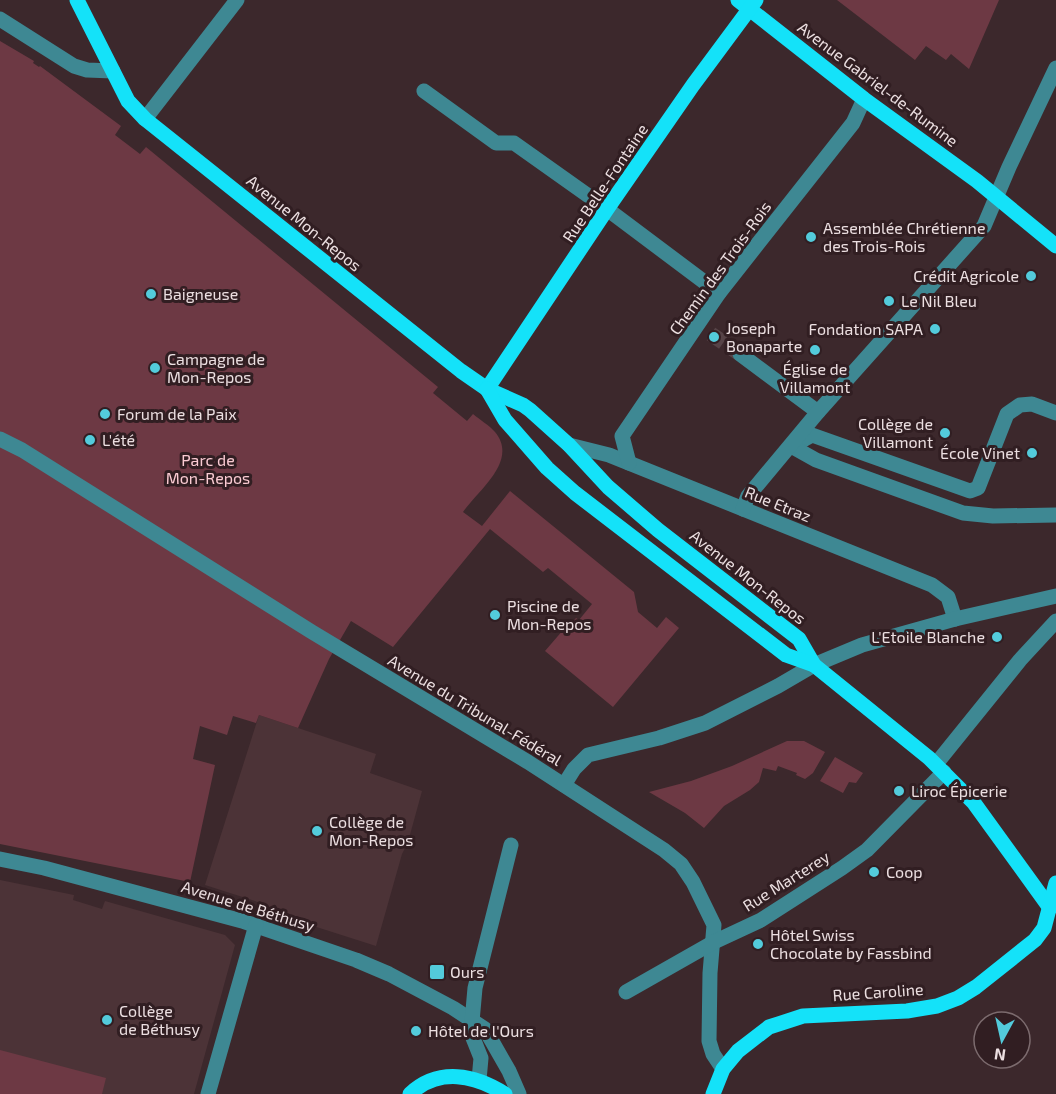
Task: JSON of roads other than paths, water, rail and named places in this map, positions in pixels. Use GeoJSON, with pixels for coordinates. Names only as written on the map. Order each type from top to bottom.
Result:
{"type":"FeatureCollection","features":[{"type":"Feature","properties":{"kind":"main road","name":"Avenue Mon-Repos"},"geometry":{"type":"LineString","coordinates":[[78,0],[128,101],[145,119],[399,323],[487,389],[523,405],[569,445],[608,487],[658,530],[799,639],[814,664]]}},
{"type":"Feature","properties":{"kind":"main road","name":"Avenue Gabriel-de-Rumine"},"geometry":{"type":"LineString","coordinates":[[747,3],[864,99],[997,197],[1023,221],[1056,246]]}},
{"type":"Feature","properties":{"kind":"main road","name":"Rue Belle-Fontaine"},"geometry":{"type":"LineString","coordinates":[[487,389],[747,3]]}},
{"type":"Feature","properties":{"kind":"main road","name":"Avenue Mon-Repos"},"geometry":{"type":"LineString","coordinates":[[487,389],[505,420],[527,447],[575,493],[786,656],[814,664]]}},
{"type":"Feature","properties":{"kind":"main road"},"geometry":{"type":"LineString","coordinates":[[814,664],[940,768],[974,803],[1053,912]]}},
{"type":"Feature","properties":{"kind":"main road","name":"Rue Caroline"},"geometry":{"type":"LineString","coordinates":[[712,1094],[723,1069],[738,1051],[769,1027],[803,1016],[907,1011],[937,1006],[958,998],[976,987],[1035,940],[1053,912],[1056,883]]}},
{"type":"Feature","properties":{"kind":"main road"},"geometry":{"type":"LineString","coordinates":[[410,1094],[432,1081],[458,1077],[479,1080],[505,1094]]}},
{"type":"Feature","properties":{"kind":"street"},"geometry":{"type":"LineString","coordinates":[[145,119],[237,0]]}},
{"type":"Feature","properties":{"kind":"street"},"geometry":{"type":"LineString","coordinates":[[0,20],[74,66],[87,70],[113,71]]}},
{"type":"Feature","properties":{"kind":"street"},"geometry":{"type":"LineString","coordinates":[[743,509],[748,496],[818,412],[984,226],[1009,167],[1050,95],[1056,68]]}},
{"type":"Feature","properties":{"kind":"street"},"geometry":{"type":"LineString","coordinates":[[424,91],[496,143],[514,143],[719,293]]}},
{"type":"Feature","properties":{"kind":"street","name":"Chemin des Trois-Rois"},"geometry":{"type":"LineString","coordinates":[[629,463],[622,436],[705,330],[719,293],[853,123],[864,99]]}},
{"type":"Feature","properties":{"kind":"street"},"geometry":{"type":"LineString","coordinates":[[740,354],[818,412]]}},
{"type":"Feature","properties":{"kind":"street"},"geometry":{"type":"LineString","coordinates":[[791,446],[812,435],[970,491],[978,488],[1007,414],[1020,405],[1032,404],[1056,413]]}},
{"type":"Feature","properties":{"kind":"street","name":"Avenue du Tribunal-Fédéral"},"geometry":{"type":"LineString","coordinates":[[0,439],[22,450],[312,632],[564,785],[574,769],[588,755],[659,738],[705,723],[778,687],[814,664],[878,639],[1056,596]]}},
{"type":"Feature","properties":{"kind":"street","name":"Rue Etraz"},"geometry":{"type":"LineString","coordinates":[[569,445],[609,455],[932,585],[948,597],[955,619]]}},
{"type":"Feature","properties":{"kind":"street"},"geometry":{"type":"LineString","coordinates":[[791,446],[816,460],[963,513],[993,516],[1056,515]]}},
{"type":"Feature","properties":{"kind":"street","name":"Rue Marterey"},"geometry":{"type":"LineString","coordinates":[[626,992],[714,942],[761,920],[867,850],[940,768],[1020,660],[1056,621]]}},
{"type":"Feature","properties":{"kind":"street"},"geometry":{"type":"LineString","coordinates":[[564,785],[664,850],[681,864],[712,917],[714,942],[710,973],[709,1041],[713,1054],[723,1069]]}},
{"type":"Feature","properties":{"kind":"street"},"geometry":{"type":"LineString","coordinates":[[479,1080],[480,1058],[471,1033],[475,988],[511,845]]}},
{"type":"Feature","properties":{"kind":"street","name":"Avenue de Béthusy"},"geometry":{"type":"LineString","coordinates":[[0,860],[44,868],[256,925],[380,970],[453,1008],[484,1029],[509,1071],[519,1094]]}},
{"type":"Feature","properties":{"kind":"street"},"geometry":{"type":"LineString","coordinates":[[208,1094],[256,925]]}},
{"type":"Feature","properties":{"kind":"tunnel"},"geometry":{"type":"LineString","coordinates":[[711,334],[740,354]]}},
{"type":"Feature","properties":{"kind":"place","name":"Assemblée Chrétienne des Trois-Rois"},"geometry":{"type":"Point","coordinates":[811,237]}},
{"type":"Feature","properties":{"kind":"place","name":"Crédit Agricole"},"geometry":{"type":"Point","coordinates":[1031,276]}},
{"type":"Feature","properties":{"kind":"place","name":"Baigneuse"},"geometry":{"type":"Point","coordinates":[151,294]}},
{"type":"Feature","properties":{"kind":"place","name":"Le Nil Bleu"},"geometry":{"type":"Point","coordinates":[889,301]}},
{"type":"Feature","properties":{"kind":"place","name":"Fondation SAPA"},"geometry":{"type":"Point","coordinates":[935,329]}},
{"type":"Feature","properties":{"kind":"place","name":"Joseph Bonaparte"},"geometry":{"type":"Point","coordinates":[714,337]}},
{"type":"Feature","properties":{"kind":"place","name":"Église de Villamont"},"geometry":{"type":"Point","coordinates":[815,350]}},
{"type":"Feature","properties":{"kind":"place","name":"Campagne de Mon-Repos"},"geometry":{"type":"Point","coordinates":[155,368]}},
{"type":"Feature","properties":{"kind":"place","name":"Forum de la Paix"},"geometry":{"type":"Point","coordinates":[105,414]}},
{"type":"Feature","properties":{"kind":"place","name":"Collège de Villamont"},"geometry":{"type":"Point","coordinates":[945,433]}},
{"type":"Feature","properties":{"kind":"place","name":"L'été"},"geometry":{"type":"Point","coordinates":[90,440]}},
{"type":"Feature","properties":{"kind":"place","name":"École Vinet"},"geometry":{"type":"Point","coordinates":[1032,453]}},
{"type":"Feature","properties":{"kind":"place","name":"Piscine de Mon-Repos"},"geometry":{"type":"Point","coordinates":[495,615]}},
{"type":"Feature","properties":{"kind":"place","name":"L'Etoile Blanche"},"geometry":{"type":"Point","coordinates":[997,637]}},
{"type":"Feature","properties":{"kind":"place","name":"Liroc Épicerie"},"geometry":{"type":"Point","coordinates":[899,791]}},
{"type":"Feature","properties":{"kind":"place","name":"Collège de Mon-Repos"},"geometry":{"type":"Point","coordinates":[317,831]}},
{"type":"Feature","properties":{"kind":"place","name":"Coop"},"geometry":{"type":"Point","coordinates":[874,872]}},
{"type":"Feature","properties":{"kind":"place","name":"Hôtel Swiss Chocolate by Fassbind"},"geometry":{"type":"Point","coordinates":[758,944]}},
{"type":"Feature","properties":{"kind":"place","name":"Ours"},"geometry":{"type":"Point","coordinates":[437,972]}},
{"type":"Feature","properties":{"kind":"place","name":"Collège de Béthusy"},"geometry":{"type":"Point","coordinates":[107,1020]}},
{"type":"Feature","properties":{"kind":"place","name":"Hôtel de l'Ours"},"geometry":{"type":"Point","coordinates":[416,1031]}},
{"type":"Feature","properties":{"kind":"park label","name":"Parc de Mon-Repos"},"geometry":{"type":"Point","coordinates":[208,469]}}]}
